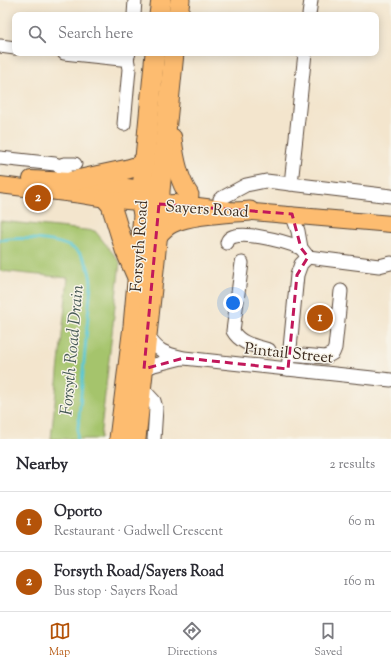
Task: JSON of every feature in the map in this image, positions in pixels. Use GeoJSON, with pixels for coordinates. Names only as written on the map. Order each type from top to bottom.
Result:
{"type":"FeatureCollection","features":[{"type":"Feature","properties":{"kind":"highway"},"geometry":{"type":"LineString","coordinates":[[159,12],[161,0]]}},
{"type":"Feature","properties":{"kind":"highway"},"geometry":{"type":"LineString","coordinates":[[178,12],[180,0]]}},
{"type":"Feature","properties":{"kind":"highway","name":"Forsyth Road"},"geometry":{"type":"LineString","coordinates":[[136,439],[160,213],[150,197],[144,160],[155,56]]}},
{"type":"Feature","properties":{"kind":"highway","name":"Forsyth Road"},"geometry":{"type":"LineString","coordinates":[[119,439],[133,326],[143,211],[150,197],[168,107],[174,56]]}},
{"type":"Feature","properties":{"kind":"highway"},"geometry":{"type":"LineString","coordinates":[[168,107],[177,166],[183,187],[189,195]]}},
{"type":"Feature","properties":{"kind":"highway"},"geometry":{"type":"LineString","coordinates":[[72,175],[128,169],[138,166],[144,160]]}},
{"type":"Feature","properties":{"kind":"highway"},"geometry":{"type":"LineString","coordinates":[[106,199],[111,205],[125,250],[137,276]]}},
{"type":"Feature","properties":{"kind":"highway"},"geometry":{"type":"LineString","coordinates":[[158,235],[165,227],[178,221],[198,216],[250,211]]}},
{"type":"Feature","properties":{"kind":"main road","name":"Sayers Road"},"geometry":{"type":"LineString","coordinates":[[0,176],[40,180],[72,175],[174,203],[391,224]]}},
{"type":"Feature","properties":{"kind":"main road","name":"Sayers Road"},"geometry":{"type":"LineString","coordinates":[[0,185],[106,199],[189,195],[391,216]]}},
{"type":"Feature","properties":{"kind":"street"},"geometry":{"type":"LineString","coordinates":[[134,12],[135,0]]}},
{"type":"Feature","properties":{"kind":"street"},"geometry":{"type":"LineString","coordinates":[[309,12],[311,0]]}},
{"type":"Feature","properties":{"kind":"street"},"geometry":{"type":"LineString","coordinates":[[0,46],[12,48]]}},
{"type":"Feature","properties":{"kind":"street"},"geometry":{"type":"LineString","coordinates":[[92,56],[121,59],[126,56]]}},
{"type":"Feature","properties":{"kind":"street"},"geometry":{"type":"LineString","coordinates":[[124,124],[129,69],[128,56]]}},
{"type":"Feature","properties":{"kind":"street"},"geometry":{"type":"LineString","coordinates":[[291,184],[305,56]]}},
{"type":"Feature","properties":{"kind":"street"},"geometry":{"type":"LineString","coordinates":[[0,158],[50,163],[59,166],[64,171],[72,175]]}},
{"type":"Feature","properties":{"kind":"street","name":"Sayers Road"},"geometry":{"type":"LineString","coordinates":[[220,199],[246,185],[266,181],[391,196]]}},
{"type":"Feature","properties":{"kind":"street"},"geometry":{"type":"LineString","coordinates":[[288,369],[297,275],[305,253],[292,214]]}},
{"type":"Feature","properties":{"kind":"street"},"geometry":{"type":"LineString","coordinates":[[227,244],[228,239],[231,237],[245,236],[282,241],[305,253],[380,266],[391,263]]}},
{"type":"Feature","properties":{"kind":"street"},"geometry":{"type":"LineString","coordinates":[[242,263],[234,320],[234,332],[245,343],[269,348]]}},
{"type":"Feature","properties":{"kind":"street"},"geometry":{"type":"LineString","coordinates":[[289,354],[326,357],[333,353],[335,348],[341,291]]}},
{"type":"Feature","properties":{"kind":"street","name":"Pintail Street"},"geometry":{"type":"LineString","coordinates":[[147,333],[154,346],[158,349],[168,354],[184,358],[391,380]]}},
{"type":"Feature","properties":{"kind":"street","name":"Pintail Street"},"geometry":{"type":"LineString","coordinates":[[143,378],[160,363],[184,358]]}},
{"type":"Feature","properties":{"kind":"street"},"geometry":{"type":"LineString","coordinates":[[143,378],[156,408],[154,439]]}},
{"type":"Feature","properties":{"kind":"highlighted area"},"geometry":{"type":"Polygon","coordinates":[[[159,204],[292,214],[301,248],[308,257],[297,275],[288,369],[184,358],[144,369],[159,204]]]}},
{"type":"Feature","properties":{"kind":"green space"},"geometry":{"type":"Polygon","coordinates":[[[0,221],[95,231],[120,262],[100,439],[51,439],[68,278],[0,271],[0,221]]]}},
{"type":"Feature","properties":{"kind":"waterway","name":"Forsyth Road Drain"},"geometry":{"type":"LineString","coordinates":[[0,240],[39,239],[60,243],[69,246],[80,253],[87,265],[91,283],[77,439]]}},
{"type":"Feature","properties":{"kind":"place","name":"Forsyth Road/Sayers Road"},"geometry":{"type":"Point","coordinates":[38,198]}},
{"type":"Feature","properties":{"kind":"place","name":"Oporto"},"geometry":{"type":"Point","coordinates":[320,318]}}]}
